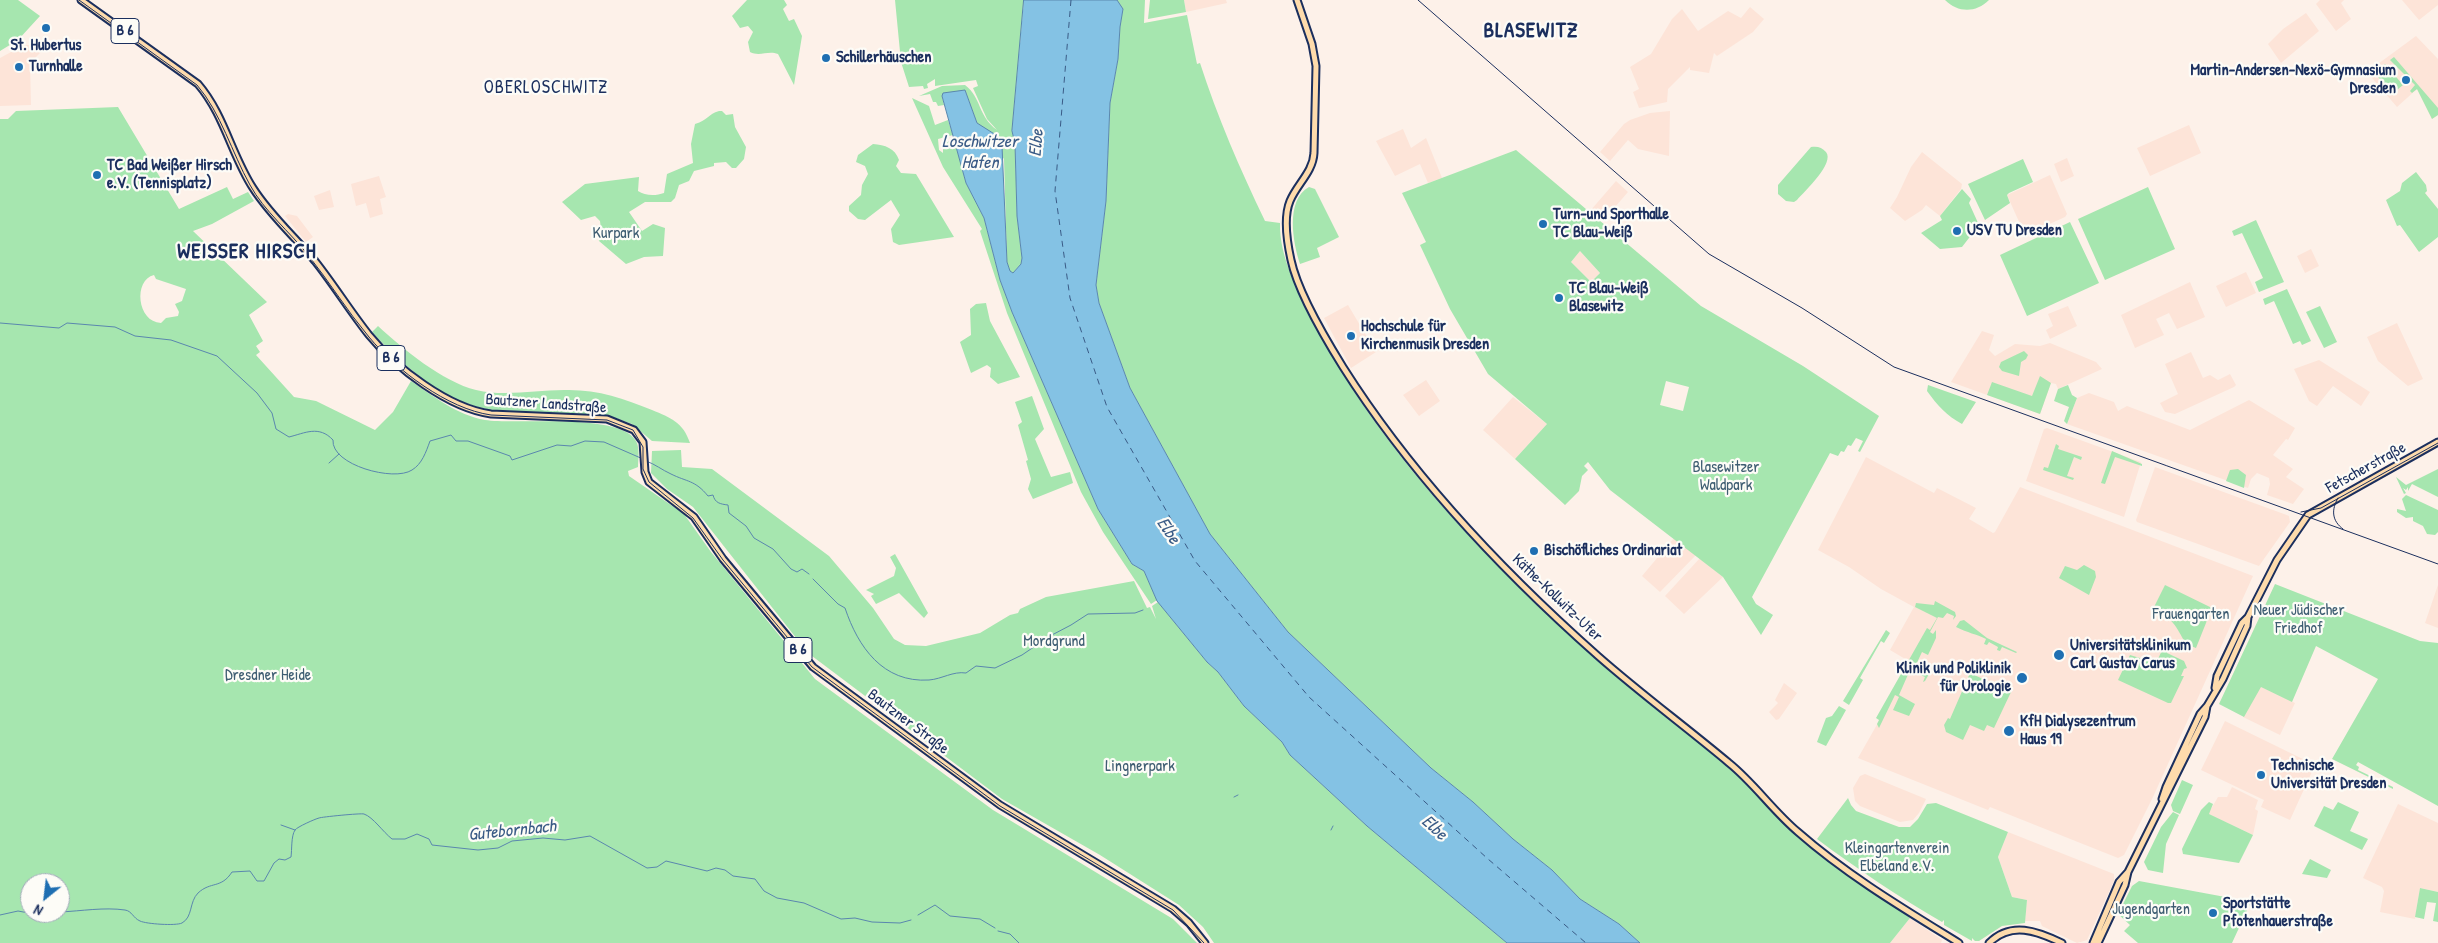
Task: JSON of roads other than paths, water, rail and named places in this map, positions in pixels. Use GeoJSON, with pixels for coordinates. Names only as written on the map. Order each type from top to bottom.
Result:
{"type":"FeatureCollection","features":[{"type":"Feature","properties":{"kind":"main road","name":"Bautzner Landstraße"},"geometry":{"type":"LineString","coordinates":[[81,0],[198,84],[209,100],[254,189],[315,261],[370,336],[412,375],[447,398],[474,411],[491,414],[614,421],[634,430],[641,438],[644,449],[644,469]]}},
{"type":"Feature","properties":{"kind":"main road","name":"Käthe-Kollwitz-Ufer"},"geometry":{"type":"LineString","coordinates":[[1297,0],[1312,44],[1316,66],[1314,158],[1290,201],[1287,218],[1290,259],[1325,337],[1356,387],[1437,494],[1521,582],[1597,654],[1732,765],[1796,831],[1889,899],[1959,943]]}},
{"type":"Feature","properties":{"kind":"main road","name":"Fetscherstraße"},"geometry":{"type":"LineString","coordinates":[[2128,872],[2161,803],[2171,789],[2205,717],[2207,706],[2214,690],[2223,679],[2245,630],[2248,617],[2277,560],[2308,516],[2438,442]]}},
{"type":"Feature","properties":{"kind":"main road","name":"Bautzner Straße"},"geometry":{"type":"LineString","coordinates":[[644,469],[647,479],[652,486],[694,517],[725,562],[813,666],[1000,805],[1173,909],[1189,923],[1206,943]]}},
{"type":"Feature","properties":{"kind":"main road"},"geometry":{"type":"LineString","coordinates":[[2093,943],[2118,883],[2128,872]]}},
{"type":"Feature","properties":{"kind":"main road"},"geometry":{"type":"LineString","coordinates":[[2098,943],[2125,884],[2128,872]]}},
{"type":"Feature","properties":{"kind":"main road"},"geometry":{"type":"LineString","coordinates":[[1989,943],[2006,932],[2025,929],[2044,934],[2062,943]]}},
{"type":"Feature","properties":{"kind":"water"},"geometry":{"type":"Polygon","coordinates":[[[1024,0],[1117,0],[1123,9],[1118,59],[1110,103],[1106,201],[1096,285],[1099,303],[1130,388],[1210,534],[1288,632],[1431,768],[1552,870],[1580,899],[1619,924],[1640,943],[1507,943],[1367,826],[1290,755],[1282,742],[1244,706],[1218,672],[1207,662],[1157,601],[1144,571],[1132,564],[1098,509],[1012,312],[1000,280],[984,218],[966,183],[942,96],[943,93],[965,90],[977,123],[996,135],[1002,146],[1007,262],[1010,271],[1013,273],[1021,264],[1022,258],[1017,216],[1015,144],[1012,131],[1024,0]]]}},
{"type":"Feature","properties":{"kind":"waterway"},"geometry":{"type":"LineString","coordinates":[[0,323],[59,328],[67,323],[115,327],[135,336],[171,340],[217,356],[257,393],[272,413],[276,429],[289,437],[312,431],[328,435],[333,440],[335,449],[342,457],[352,464],[379,472],[392,474],[412,470],[421,461],[430,441],[451,435],[456,441],[468,441],[510,456],[512,460],[557,445],[571,446],[585,441],[604,442],[643,459]]}},
{"type":"Feature","properties":{"kind":"waterway"},"geometry":{"type":"LineString","coordinates":[[329,463],[339,454]]}},
{"type":"Feature","properties":{"kind":"waterway"},"geometry":{"type":"LineString","coordinates":[[646,461],[695,484],[708,496],[713,495],[718,503],[728,505],[729,513],[746,526],[754,538],[773,549],[791,569],[797,572],[802,569],[809,574]]}},
{"type":"Feature","properties":{"kind":"waterway"},"geometry":{"type":"LineString","coordinates":[[813,579],[838,604],[845,608],[857,636],[875,660],[898,676],[913,679],[929,680],[957,673],[966,673],[976,666],[995,668],[1022,655],[1088,614],[1135,613],[1143,610]]}},
{"type":"Feature","properties":{"kind":"waterway"},"geometry":{"type":"LineString","coordinates":[[1234,797],[1238,795]]}},
{"type":"Feature","properties":{"kind":"waterway","name":"Gutebornbach"},"geometry":{"type":"LineString","coordinates":[[70,911],[117,909],[127,911],[143,922],[179,924],[188,917],[193,901],[198,893],[207,887],[224,881],[232,872],[250,871],[257,881],[264,881],[274,863],[279,859],[285,860],[291,857],[293,836],[295,830],[299,827],[319,818],[364,814],[371,818],[392,839],[405,839],[417,834],[429,839],[432,845],[478,850],[498,848],[512,841],[543,838],[565,840],[590,836],[647,868],[657,867],[666,861],[707,871],[716,868],[725,870],[733,876],[755,879],[764,891],[777,898],[804,903],[841,919],[855,918],[872,922],[900,923],[911,920]]}},
{"type":"Feature","properties":{"kind":"waterway"},"geometry":{"type":"LineString","coordinates":[[281,825],[295,830]]}},
{"type":"Feature","properties":{"kind":"waterway"},"geometry":{"type":"LineString","coordinates":[[1331,830],[1333,826]]}},
{"type":"Feature","properties":{"kind":"waterway","name":"Gutebornbach"},"geometry":{"type":"LineString","coordinates":[[918,915],[935,905],[950,916],[980,919],[995,928]]}},
{"type":"Feature","properties":{"kind":"waterway","name":"Gutebornbach"},"geometry":{"type":"LineString","coordinates":[[0,915],[20,911]]}},
{"type":"Feature","properties":{"kind":"waterway","name":"Gutebornbach"},"geometry":{"type":"LineString","coordinates":[[998,931],[1010,934],[1019,943]]}},
{"type":"Feature","properties":{"kind":"tram line"},"geometry":{"type":"LineString","coordinates":[[79,0],[197,85],[213,108],[256,195],[301,246],[369,337],[380,350],[408,375],[458,405],[491,415],[607,420],[633,430],[643,447],[643,469],[649,482],[693,518],[723,560],[812,667],[1000,806],[1173,910],[1204,943]]}},
{"type":"Feature","properties":{"kind":"tram line"},"geometry":{"type":"LineString","coordinates":[[1418,0],[1709,254],[1802,308],[1894,367],[2438,564]]}},
{"type":"Feature","properties":{"kind":"tram line"},"geometry":{"type":"LineString","coordinates":[[2301,512],[2321,508],[2438,443]]}},
{"type":"Feature","properties":{"kind":"tram line"},"geometry":{"type":"LineString","coordinates":[[2338,498],[2334,507],[2334,515],[2339,526],[2343,529]]}},
{"type":"Feature","properties":{"kind":"place","name":"St. Hubertus"},"geometry":{"type":"Point","coordinates":[46,28]}},
{"type":"Feature","properties":{"kind":"place","name":"Schillerhäuschen"},"geometry":{"type":"Point","coordinates":[826,58]}},
{"type":"Feature","properties":{"kind":"place","name":"Turnhalle"},"geometry":{"type":"Point","coordinates":[19,67]}},
{"type":"Feature","properties":{"kind":"place","name":"Martin-Andersen-Nexö-Gymnasium Dresden"},"geometry":{"type":"Point","coordinates":[2406,80]}},
{"type":"Feature","properties":{"kind":"place","name":"TC Bad Weißer Hirsch e.V. (Tennisplatz)"},"geometry":{"type":"Point","coordinates":[97,175]}},
{"type":"Feature","properties":{"kind":"place","name":"Turn-und Sporthalle TC Blau-Weiß"},"geometry":{"type":"Point","coordinates":[1543,224]}},
{"type":"Feature","properties":{"kind":"place","name":"USV TU Dresden"},"geometry":{"type":"Point","coordinates":[1957,231]}},
{"type":"Feature","properties":{"kind":"place","name":"TC Blau-Weiß Blasewitz"},"geometry":{"type":"Point","coordinates":[1559,298]}},
{"type":"Feature","properties":{"kind":"place","name":"Hochschule für Kirchenmusik Dresden"},"geometry":{"type":"Point","coordinates":[1351,336]}},
{"type":"Feature","properties":{"kind":"place","name":"Bischöfliches Ordinariat"},"geometry":{"type":"Point","coordinates":[1534,551]}},
{"type":"Feature","properties":{"kind":"place","name":"Universitätsklinikum Carl Gustav Carus"},"geometry":{"type":"Point","coordinates":[2059,655]}},
{"type":"Feature","properties":{"kind":"place","name":"Klinik und Poliklinik für Urologie"},"geometry":{"type":"Point","coordinates":[2022,678]}},
{"type":"Feature","properties":{"kind":"place","name":"KfH Dialysezentrum Haus 19"},"geometry":{"type":"Point","coordinates":[2009,731]}},
{"type":"Feature","properties":{"kind":"place","name":"Technische Universität Dresden"},"geometry":{"type":"Point","coordinates":[2261,775]}},
{"type":"Feature","properties":{"kind":"place","name":"Sportstätte Pfotenhauerstraße"},"geometry":{"type":"Point","coordinates":[2213,913]}},
{"type":"Feature","properties":{"kind":"district","name":"BLASEWITZ"},"geometry":{"type":"Point","coordinates":[1531,31]}},
{"type":"Feature","properties":{"kind":"district","name":"OBERLOSCHWITZ"},"geometry":{"type":"Point","coordinates":[546,88]}},
{"type":"Feature","properties":{"kind":"district","name":"WEISSER HIRSCH"},"geometry":{"type":"Point","coordinates":[247,252]}},
{"type":"Feature","properties":{"kind":"water label","name":"Elbe"},"geometry":{"type":"Point","coordinates":[1037,143]}},
{"type":"Feature","properties":{"kind":"water label","name":"Loschwitzer Hafen"},"geometry":{"type":"Point","coordinates":[980,152]}},
{"type":"Feature","properties":{"kind":"water label","name":"Elbe"},"geometry":{"type":"Point","coordinates":[1168,531]}},
{"type":"Feature","properties":{"kind":"water label","name":"Elbe"},"geometry":{"type":"Point","coordinates":[1434,828]}},
{"type":"Feature","properties":{"kind":"park label","name":"Kurpark"},"geometry":{"type":"Point","coordinates":[616,234]}},
{"type":"Feature","properties":{"kind":"park label","name":"Blasewitzer Waldpark"},"geometry":{"type":"Point","coordinates":[1726,477]}},
{"type":"Feature","properties":{"kind":"park label","name":"Frauengarten"},"geometry":{"type":"Point","coordinates":[2191,615]}},
{"type":"Feature","properties":{"kind":"park label","name":"Neuer Jüdischer Friedhof"},"geometry":{"type":"Point","coordinates":[2299,620]}},
{"type":"Feature","properties":{"kind":"park label","name":"Mordgrund"},"geometry":{"type":"Point","coordinates":[1054,642]}},
{"type":"Feature","properties":{"kind":"park label","name":"Dresdner Heide"},"geometry":{"type":"Point","coordinates":[268,676]}},
{"type":"Feature","properties":{"kind":"park label","name":"Lingnerpark"},"geometry":{"type":"Point","coordinates":[1140,767]}},
{"type":"Feature","properties":{"kind":"park label","name":"Kleingartenverein Elbeland e.V."},"geometry":{"type":"Point","coordinates":[1897,858]}},
{"type":"Feature","properties":{"kind":"park label","name":"Jugendgarten"},"geometry":{"type":"Point","coordinates":[2151,910]}}]}
